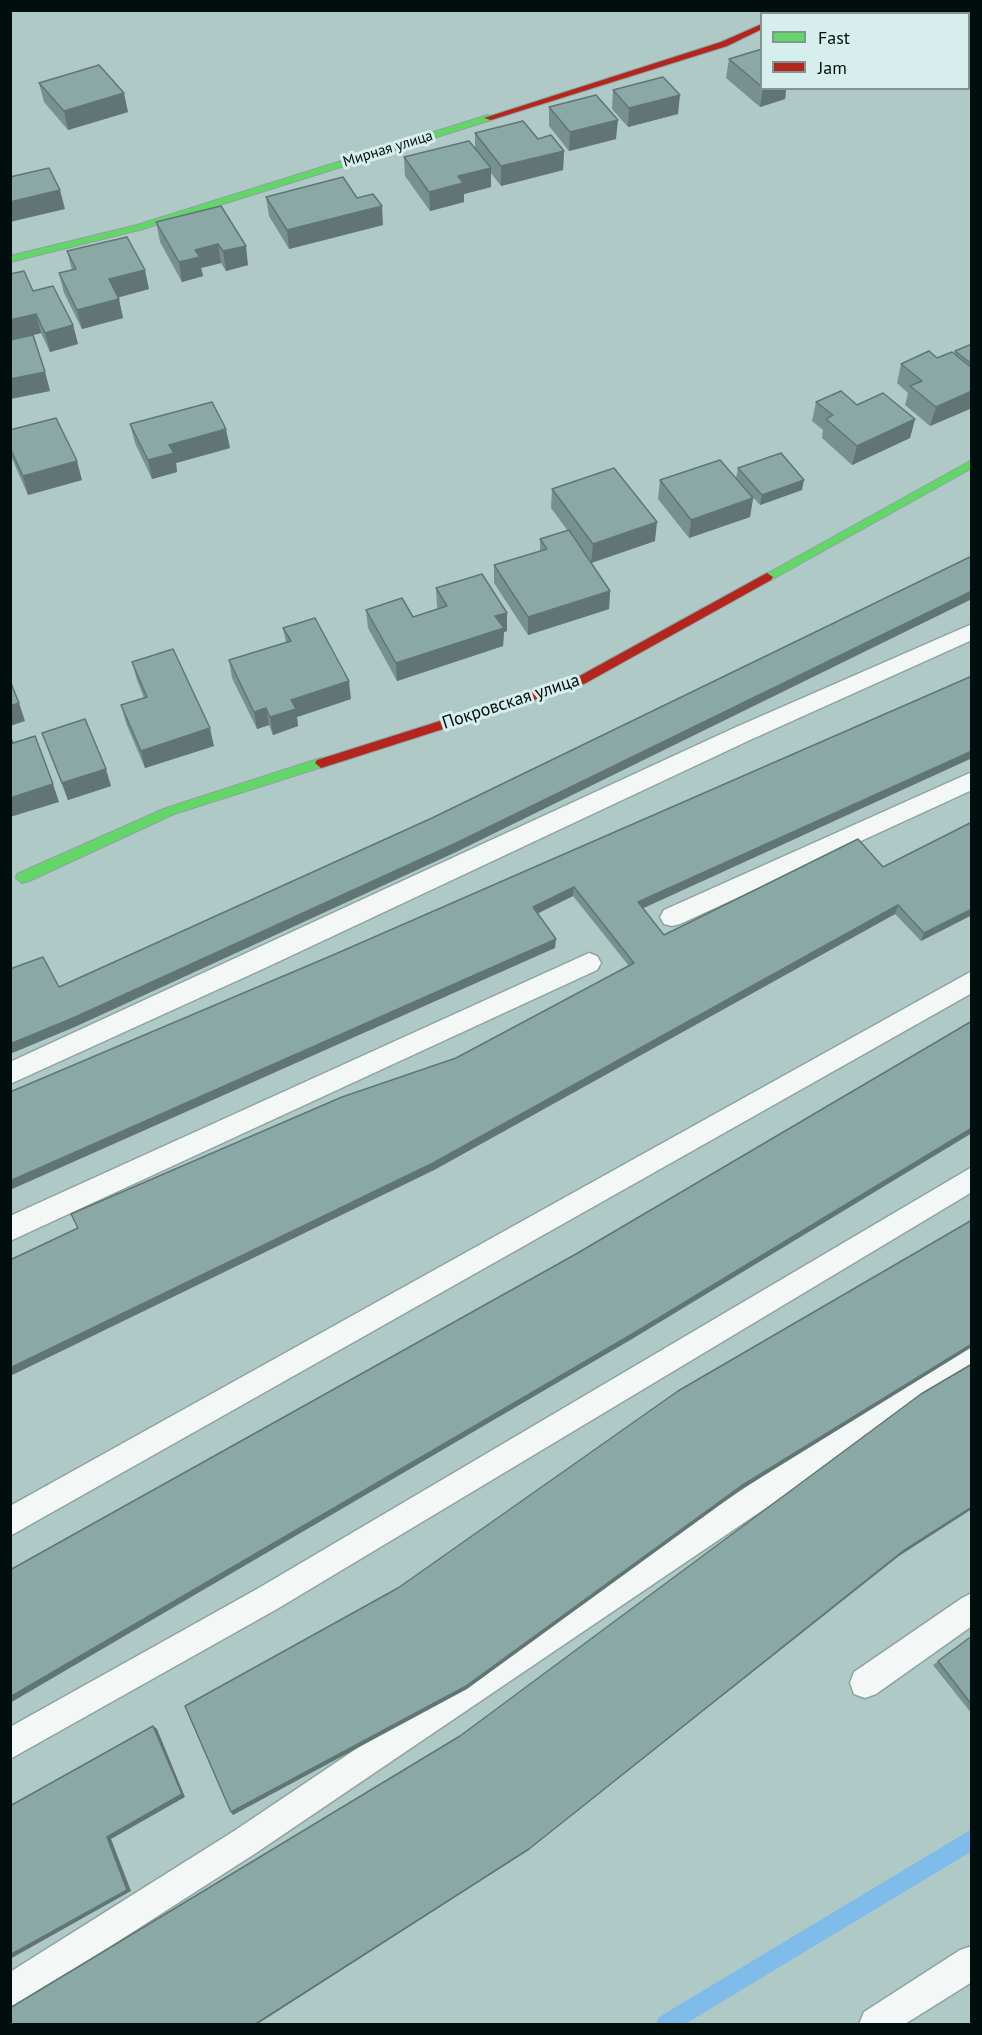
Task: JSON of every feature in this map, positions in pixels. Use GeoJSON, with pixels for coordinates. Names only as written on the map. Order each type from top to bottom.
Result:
{"type":"FeatureCollection","features":[{"type":"Feature","properties":{"kind":"street","name":"Мирная улица"},"geometry":{"type":"LineString","coordinates":[[10,259],[162,220],[724,44],[760,27]]}},
{"type":"Feature","properties":{"kind":"street","name":"Покровская улица"},"geometry":{"type":"LineString","coordinates":[[22,878],[170,811],[580,681],[972,463]]}},
{"type":"Feature","properties":{"kind":"lane"},"geometry":{"type":"LineString","coordinates":[[10,1074],[742,734],[972,631]]}},
{"type":"Feature","properties":{"kind":"lane"},"geometry":{"type":"LineString","coordinates":[[672,917],[972,780]]}},
{"type":"Feature","properties":{"kind":"lane"},"geometry":{"type":"LineString","coordinates":[[10,1229],[589,963]]}},
{"type":"Feature","properties":{"kind":"lane"},"geometry":{"type":"LineString","coordinates":[[10,1522],[972,981]]}},
{"type":"Feature","properties":{"kind":"lane"},"geometry":{"type":"LineString","coordinates":[[10,1744],[267,1599],[972,1178]]}},
{"type":"Feature","properties":{"kind":"lane"},"geometry":{"type":"LineString","coordinates":[[10,1991],[245,1842],[902,1399],[972,1358]]}},
{"type":"Feature","properties":{"kind":"lane"},"geometry":{"type":"LineString","coordinates":[[865,1683],[972,1608]]}},
{"type":"Feature","properties":{"kind":"lane"},"geometry":{"type":"LineString","coordinates":[[876,2025],[972,1962]]}},
{"type":"Feature","properties":{"kind":"building"},"geometry":{"type":"Polygon","coordinates":[[[848,10],[907,10],[909,12],[850,12],[848,10]]]}},
{"type":"Feature","properties":{"kind":"building"},"geometry":{"type":"Polygon","coordinates":[[[760,50],[760,85],[729,59],[760,50]]]}},
{"type":"Feature","properties":{"kind":"building"},"geometry":{"type":"Polygon","coordinates":[[[99,65],[124,93],[64,111],[39,83],[99,65]]]}},
{"type":"Feature","properties":{"kind":"building"},"geometry":{"type":"Polygon","coordinates":[[[663,77],[680,95],[629,108],[613,90],[663,77]]]}},
{"type":"Feature","properties":{"kind":"building"},"geometry":{"type":"Polygon","coordinates":[[[596,95],[618,120],[570,132],[549,107],[596,95]]]}},
{"type":"Feature","properties":{"kind":"building"},"geometry":{"type":"Polygon","coordinates":[[[523,121],[538,139],[551,135],[564,151],[501,166],[475,133],[523,121]]]}},
{"type":"Feature","properties":{"kind":"building"},"geometry":{"type":"Polygon","coordinates":[[[469,141],[491,168],[458,176],[463,183],[429,192],[404,157],[469,141]]]}},
{"type":"Feature","properties":{"kind":"building"},"geometry":{"type":"Polygon","coordinates":[[[49,168],[60,190],[10,202],[10,177],[49,168]]]}},
{"type":"Feature","properties":{"kind":"building"},"geometry":{"type":"Polygon","coordinates":[[[343,177],[357,198],[373,194],[382,206],[287,230],[266,197],[343,177]]]}},
{"type":"Feature","properties":{"kind":"building"},"geometry":{"type":"Polygon","coordinates":[[[221,206],[246,246],[223,251],[218,244],[195,250],[200,257],[179,262],[156,222],[221,206]]]}},
{"type":"Feature","properties":{"kind":"building"},"geometry":{"type":"Polygon","coordinates":[[[127,237],[145,270],[109,279],[119,299],[77,310],[59,273],[76,269],[67,251],[127,237]]]}},
{"type":"Feature","properties":{"kind":"building"},"geometry":{"type":"Polygon","coordinates":[[[24,271],[33,291],[53,286],[73,325],[45,333],[36,314],[10,320],[10,274],[24,271]]]}},
{"type":"Feature","properties":{"kind":"building"},"geometry":{"type":"Polygon","coordinates":[[[33,335],[45,372],[10,379],[10,340],[33,335]]]}},
{"type":"Feature","properties":{"kind":"building"},"geometry":{"type":"Polygon","coordinates":[[[972,344],[972,364],[955,351],[972,344]]]}},
{"type":"Feature","properties":{"kind":"building"},"geometry":{"type":"Polygon","coordinates":[[[929,351],[937,358],[952,352],[972,368],[972,391],[936,407],[910,386],[922,381],[901,364],[929,351]]]}},
{"type":"Feature","properties":{"kind":"building"},"geometry":{"type":"Polygon","coordinates":[[[841,391],[857,405],[883,393],[915,419],[857,446],[826,419],[833,415],[816,402],[841,391]]]}},
{"type":"Feature","properties":{"kind":"building"},"geometry":{"type":"Polygon","coordinates":[[[212,402],[226,429],[169,445],[174,453],[148,460],[130,424],[212,402]]]}},
{"type":"Feature","properties":{"kind":"building"},"geometry":{"type":"Polygon","coordinates":[[[56,418],[77,461],[23,476],[10,448],[10,430],[56,418]]]}},
{"type":"Feature","properties":{"kind":"building"},"geometry":{"type":"Polygon","coordinates":[[[781,453],[804,480],[762,495],[738,468],[781,453]]]}},
{"type":"Feature","properties":{"kind":"building"},"geometry":{"type":"Polygon","coordinates":[[[720,460],[753,498],[691,520],[660,480],[720,460]]]}},
{"type":"Feature","properties":{"kind":"building"},"geometry":{"type":"Polygon","coordinates":[[[614,468],[657,522],[593,544],[552,489],[614,468]]]}},
{"type":"Feature","properties":{"kind":"building"},"geometry":{"type":"Polygon","coordinates":[[[569,530],[610,591],[528,617],[494,565],[547,549],[540,539],[569,530]]]}},
{"type":"Feature","properties":{"kind":"building"},"geometry":{"type":"Polygon","coordinates":[[[972,556],[972,591],[454,844],[73,1018],[10,1044],[10,969],[43,957],[59,987],[432,818],[972,556]]]}},
{"type":"Feature","properties":{"kind":"building"},"geometry":{"type":"Polygon","coordinates":[[[482,574],[507,613],[495,616],[504,628],[396,663],[366,610],[402,598],[413,617],[447,606],[436,588],[482,574]]]}},
{"type":"Feature","properties":{"kind":"building"},"geometry":{"type":"Polygon","coordinates":[[[315,618],[349,681],[291,700],[296,709],[270,717],[266,708],[254,712],[229,660],[291,641],[283,628],[315,618]]]}},
{"type":"Feature","properties":{"kind":"building"},"geometry":{"type":"Polygon","coordinates":[[[173,649],[210,728],[141,751],[121,705],[147,697],[132,662],[173,649]]]}},
{"type":"Feature","properties":{"kind":"building"},"geometry":{"type":"Polygon","coordinates":[[[972,676],[972,751],[638,902],[664,935],[858,839],[883,867],[972,822],[972,909],[924,933],[898,905],[433,1163],[10,1368],[10,1260],[78,1228],[71,1214],[342,1097],[456,1058],[634,963],[574,887],[533,907],[556,939],[10,1181],[10,1092],[333,955],[972,676]]]}},
{"type":"Feature","properties":{"kind":"building"},"geometry":{"type":"Polygon","coordinates":[[[10,681],[19,703],[10,706],[10,681]]]}},
{"type":"Feature","properties":{"kind":"building"},"geometry":{"type":"Polygon","coordinates":[[[85,719],[106,769],[62,783],[42,733],[85,719]]]}},
{"type":"Feature","properties":{"kind":"building"},"geometry":{"type":"Polygon","coordinates":[[[35,736],[53,784],[10,798],[10,744],[35,736]]]}},
{"type":"Feature","properties":{"kind":"building"},"geometry":{"type":"Polygon","coordinates":[[[972,1021],[972,1128],[634,1333],[10,1697],[10,1570],[576,1254],[972,1021]]]}},
{"type":"Feature","properties":{"kind":"building"},"geometry":{"type":"Polygon","coordinates":[[[972,1220],[972,1344],[741,1486],[466,1686],[231,1812],[185,1706],[398,1588],[678,1391],[972,1220]]]}},
{"type":"Feature","properties":{"kind":"building"},"geometry":{"type":"Polygon","coordinates":[[[972,1364],[972,1507],[903,1551],[529,1849],[254,2025],[10,2025],[10,2008],[460,1736],[921,1394],[972,1364]]]}},
{"type":"Feature","properties":{"kind":"building"},"geometry":{"type":"Polygon","coordinates":[[[972,1636],[972,1705],[938,1661],[972,1636]]]}},
{"type":"Feature","properties":{"kind":"building"},"geometry":{"type":"Polygon","coordinates":[[[153,1726],[182,1794],[107,1837],[127,1890],[10,1955],[10,1806],[153,1726]]]}},
{"type":"Feature","properties":{"kind":"waterway"},"geometry":{"type":"LineString","coordinates":[[666,2024],[972,1839]]}},
{"type":"Feature","properties":{"kind":"traffic: fast"},"geometry":{"type":"LineString","coordinates":[[10,259],[140,227],[488,118]]}},
{"type":"Feature","properties":{"kind":"traffic: fast"},"geometry":{"type":"LineString","coordinates":[[767,577],[972,463]]}},
{"type":"Feature","properties":{"kind":"traffic: fast"},"geometry":{"type":"LineString","coordinates":[[22,878],[170,811],[321,763]]}},
{"type":"Feature","properties":{"kind":"traffic: jam"},"geometry":{"type":"LineString","coordinates":[[488,118],[724,44],[760,27]]}},
{"type":"Feature","properties":{"kind":"traffic: jam"},"geometry":{"type":"LineString","coordinates":[[321,763],[580,681],[767,577]]}}]}
